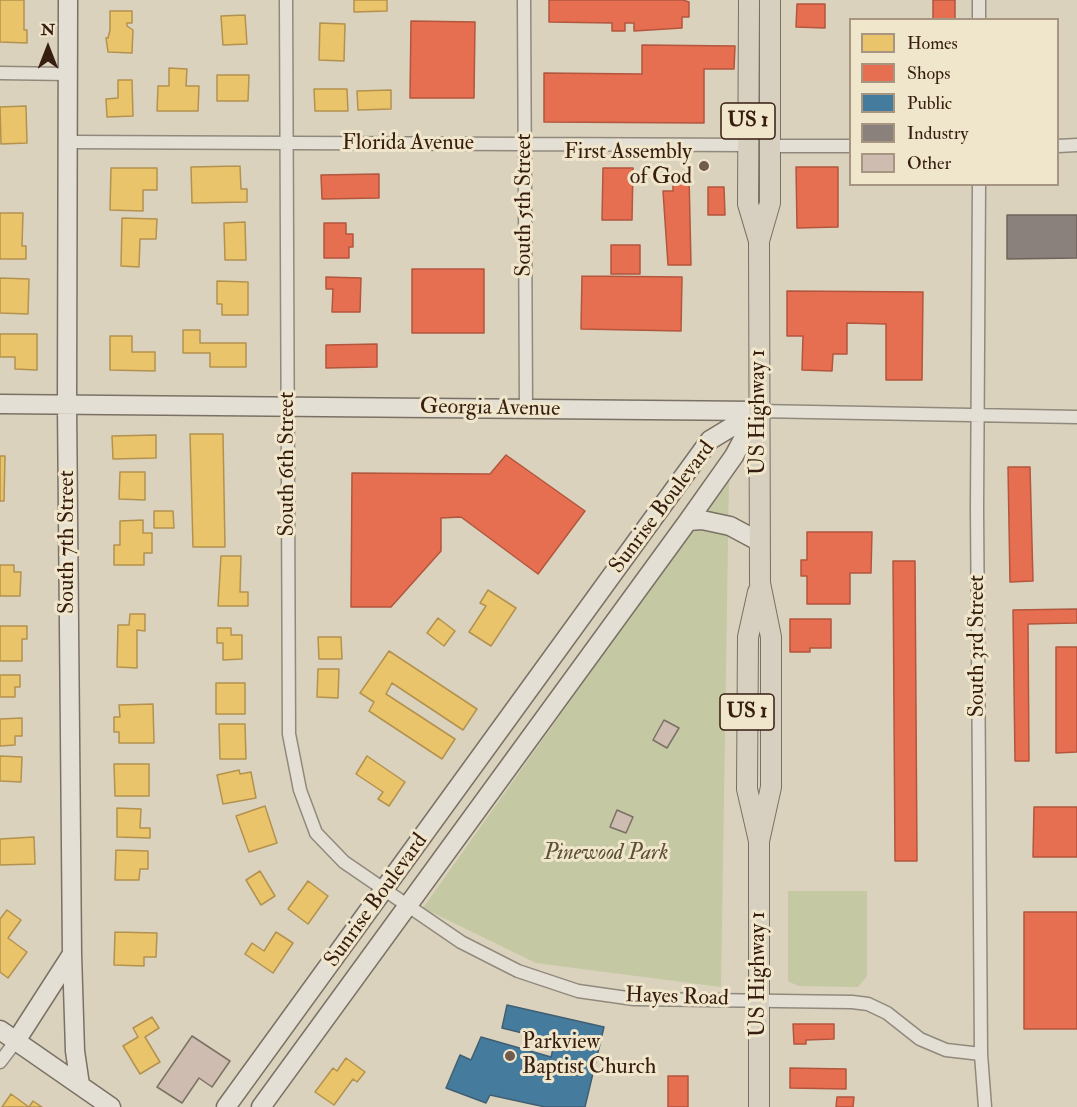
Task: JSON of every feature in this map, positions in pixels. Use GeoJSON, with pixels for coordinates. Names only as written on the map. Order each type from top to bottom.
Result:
{"type":"FeatureCollection","features":[{"type":"Feature","properties":{"kind":"main road","name":"US Highway 1"},"geometry":{"type":"LineString","coordinates":[[749,0],[748,204],[759,241]]}},
{"type":"Feature","properties":{"kind":"main road","name":"US Highway 1"},"geometry":{"type":"LineString","coordinates":[[759,1107],[759,841],[771,787],[771,637],[760,583],[759,241],[770,203],[771,0]]}},
{"type":"Feature","properties":{"kind":"street","name":"South 7th Street"},"geometry":{"type":"LineString","coordinates":[[68,0],[67,405],[72,954],[75,1051],[80,1085]]}},
{"type":"Feature","properties":{"kind":"street","name":"South 6th Street"},"geometry":{"type":"LineString","coordinates":[[286,0],[289,734],[300,790],[316,833],[344,862],[385,890]]}},
{"type":"Feature","properties":{"kind":"street","name":"South 5th Street"},"geometry":{"type":"LineString","coordinates":[[524,0],[526,409]]}},
{"type":"Feature","properties":{"kind":"street"},"geometry":{"type":"LineString","coordinates":[[979,0],[979,18]]}},
{"type":"Feature","properties":{"kind":"street"},"geometry":{"type":"LineString","coordinates":[[0,73],[68,74]]}},
{"type":"Feature","properties":{"kind":"street","name":"Florida Avenue"},"geometry":{"type":"LineString","coordinates":[[68,142],[748,145]]}},
{"type":"Feature","properties":{"kind":"street"},"geometry":{"type":"LineString","coordinates":[[1059,146],[1077,145]]}},
{"type":"Feature","properties":{"kind":"street"},"geometry":{"type":"LineString","coordinates":[[770,146],[849,146]]}},
{"type":"Feature","properties":{"kind":"street","name":"South 3rd Street"},"geometry":{"type":"LineString","coordinates":[[979,186],[980,415],[977,427],[981,1054],[985,1107]]}},
{"type":"Feature","properties":{"kind":"street","name":"Georgia Avenue"},"geometry":{"type":"LineString","coordinates":[[0,404],[758,411],[1077,417]]}},
{"type":"Feature","properties":{"kind":"street","name":"Sunrise Boulevard"},"geometry":{"type":"LineString","coordinates":[[261,1107],[688,521],[734,456],[758,411]]}},
{"type":"Feature","properties":{"kind":"street","name":"Sunrise Boulevard"},"geometry":{"type":"LineString","coordinates":[[226,1107],[710,440],[758,411]]}},
{"type":"Feature","properties":{"kind":"street"},"geometry":{"type":"LineString","coordinates":[[688,521],[702,520],[730,526],[760,542]]}},
{"type":"Feature","properties":{"kind":"street","name":"Hayes Road"},"geometry":{"type":"LineString","coordinates":[[385,890],[461,942],[509,966],[578,991],[634,999],[868,1004],[886,1013],[928,1042],[953,1052],[981,1054]]}},
{"type":"Feature","properties":{"kind":"street"},"geometry":{"type":"LineString","coordinates":[[0,1062],[72,954]]}},
{"type":"Feature","properties":{"kind":"street"},"geometry":{"type":"LineString","coordinates":[[0,1030],[111,1107]]}},
{"type":"Feature","properties":{"kind":"green space","name":"Pinewood Park"},"geometry":{"type":"Polygon","coordinates":[[[729,477],[721,987],[536,963],[423,908],[729,477]]]}},
{"type":"Feature","properties":{"kind":"green space"},"geometry":{"type":"Polygon","coordinates":[[[788,891],[867,891],[867,976],[858,987],[798,986],[788,981],[788,891]]]}},
{"type":"Feature","properties":{"kind":"building: Homes"},"geometry":{"type":"Polygon","coordinates":[[[0,0],[24,0],[24,30],[27,30],[27,43],[0,42],[0,0]]]}},
{"type":"Feature","properties":{"kind":"building: Homes"},"geometry":{"type":"Polygon","coordinates":[[[354,0],[387,0],[387,11],[354,12],[354,0]]]}},
{"type":"Feature","properties":{"kind":"building: Homes"},"geometry":{"type":"Polygon","coordinates":[[[110,11],[132,11],[132,23],[127,23],[127,26],[133,30],[132,53],[108,52],[106,38],[110,30],[110,11]]]}},
{"type":"Feature","properties":{"kind":"building: Homes"},"geometry":{"type":"Polygon","coordinates":[[[245,15],[247,44],[223,45],[221,16],[245,15]]]}},
{"type":"Feature","properties":{"kind":"building: Homes"},"geometry":{"type":"Polygon","coordinates":[[[320,23],[345,24],[344,61],[319,60],[320,23]]]}},
{"type":"Feature","properties":{"kind":"building: Homes"},"geometry":{"type":"Polygon","coordinates":[[[169,68],[187,69],[186,86],[199,86],[198,111],[157,111],[158,86],[169,86],[169,68]]]}},
{"type":"Feature","properties":{"kind":"building: Homes"},"geometry":{"type":"Polygon","coordinates":[[[217,75],[249,75],[248,101],[217,101],[217,75]]]}},
{"type":"Feature","properties":{"kind":"building: Homes"},"geometry":{"type":"Polygon","coordinates":[[[118,80],[132,80],[133,116],[107,117],[106,99],[118,98],[118,80]]]}},
{"type":"Feature","properties":{"kind":"building: Homes"},"geometry":{"type":"Polygon","coordinates":[[[314,89],[347,89],[348,111],[315,111],[314,89]]]}},
{"type":"Feature","properties":{"kind":"building: Homes"},"geometry":{"type":"Polygon","coordinates":[[[391,90],[391,109],[358,110],[357,91],[391,90]]]}},
{"type":"Feature","properties":{"kind":"building: Homes"},"geometry":{"type":"Polygon","coordinates":[[[26,106],[27,143],[1,144],[0,107],[26,106]]]}},
{"type":"Feature","properties":{"kind":"building: Homes"},"geometry":{"type":"Polygon","coordinates":[[[240,166],[241,189],[247,189],[247,202],[192,203],[191,167],[240,166]]]}},
{"type":"Feature","properties":{"kind":"building: Homes"},"geometry":{"type":"Polygon","coordinates":[[[111,168],[157,168],[157,190],[143,190],[143,211],[110,210],[111,168]]]}},
{"type":"Feature","properties":{"kind":"building: Homes"},"geometry":{"type":"Polygon","coordinates":[[[0,213],[23,213],[22,246],[26,246],[26,259],[0,259],[0,213]]]}},
{"type":"Feature","properties":{"kind":"building: Homes"},"geometry":{"type":"Polygon","coordinates":[[[122,218],[157,219],[156,239],[140,239],[139,267],[121,266],[122,218]]]}},
{"type":"Feature","properties":{"kind":"building: Homes"},"geometry":{"type":"Polygon","coordinates":[[[245,222],[246,260],[225,260],[224,223],[245,222]]]}},
{"type":"Feature","properties":{"kind":"building: Homes"},"geometry":{"type":"Polygon","coordinates":[[[0,278],[29,279],[28,314],[0,313],[0,278]]]}},
{"type":"Feature","properties":{"kind":"building: Homes"},"geometry":{"type":"Polygon","coordinates":[[[217,281],[248,282],[248,315],[222,315],[222,304],[217,304],[217,281]]]}},
{"type":"Feature","properties":{"kind":"building: Homes"},"geometry":{"type":"Polygon","coordinates":[[[183,330],[200,330],[200,343],[246,343],[246,367],[210,367],[210,353],[183,353],[183,330]]]}},
{"type":"Feature","properties":{"kind":"building: Homes"},"geometry":{"type":"Polygon","coordinates":[[[0,334],[37,334],[37,370],[15,369],[15,357],[0,357],[0,334]]]}},
{"type":"Feature","properties":{"kind":"building: Homes"},"geometry":{"type":"Polygon","coordinates":[[[110,336],[132,336],[132,352],[155,352],[155,371],[110,370],[110,336]]]}},
{"type":"Feature","properties":{"kind":"building: Homes"},"geometry":{"type":"Polygon","coordinates":[[[190,434],[223,434],[225,547],[193,547],[190,434]]]}},
{"type":"Feature","properties":{"kind":"building: Homes"},"geometry":{"type":"Polygon","coordinates":[[[156,435],[156,458],[113,459],[112,436],[156,435]]]}},
{"type":"Feature","properties":{"kind":"building: Homes"},"geometry":{"type":"Polygon","coordinates":[[[0,456],[5,456],[4,501],[0,501],[0,456]]]}},
{"type":"Feature","properties":{"kind":"building: Homes"},"geometry":{"type":"Polygon","coordinates":[[[120,472],[145,472],[145,500],[119,499],[120,472]]]}},
{"type":"Feature","properties":{"kind":"building: Homes"},"geometry":{"type":"Polygon","coordinates":[[[154,511],[173,511],[174,528],[154,528],[154,511]]]}},
{"type":"Feature","properties":{"kind":"building: Homes"},"geometry":{"type":"Polygon","coordinates":[[[143,520],[143,533],[152,533],[152,553],[144,553],[144,565],[114,565],[114,545],[120,545],[120,521],[143,520]]]}},
{"type":"Feature","properties":{"kind":"building: Homes"},"geometry":{"type":"Polygon","coordinates":[[[221,556],[241,556],[240,592],[248,592],[248,606],[218,606],[221,556]]]}},
{"type":"Feature","properties":{"kind":"building: Homes"},"geometry":{"type":"Polygon","coordinates":[[[0,565],[14,565],[14,572],[21,572],[20,596],[0,596],[0,565]]]}},
{"type":"Feature","properties":{"kind":"building: Homes"},"geometry":{"type":"Polygon","coordinates":[[[488,590],[516,608],[491,646],[469,632],[486,606],[480,603],[488,590]]]}},
{"type":"Feature","properties":{"kind":"building: Homes"},"geometry":{"type":"Polygon","coordinates":[[[130,614],[145,614],[145,631],[137,630],[137,668],[117,667],[118,625],[129,625],[130,614]]]}},
{"type":"Feature","properties":{"kind":"building: Homes"},"geometry":{"type":"Polygon","coordinates":[[[438,618],[455,631],[444,646],[427,633],[438,618]]]}},
{"type":"Feature","properties":{"kind":"building: Homes"},"geometry":{"type":"Polygon","coordinates":[[[0,626],[27,626],[27,639],[22,639],[22,661],[0,661],[0,626]]]}},
{"type":"Feature","properties":{"kind":"building: Homes"},"geometry":{"type":"Polygon","coordinates":[[[217,628],[231,628],[231,635],[242,635],[242,659],[223,660],[223,643],[217,643],[217,628]]]}},
{"type":"Feature","properties":{"kind":"building: Homes"},"geometry":{"type":"Polygon","coordinates":[[[318,637],[341,637],[342,659],[319,659],[318,637]]]}},
{"type":"Feature","properties":{"kind":"building: Homes"},"geometry":{"type":"Polygon","coordinates":[[[389,651],[477,709],[463,730],[392,683],[386,694],[455,739],[442,759],[369,711],[374,702],[360,693],[389,651]]]}},
{"type":"Feature","properties":{"kind":"building: Homes"},"geometry":{"type":"Polygon","coordinates":[[[318,669],[339,669],[338,698],[317,697],[318,669]]]}},
{"type":"Feature","properties":{"kind":"building: Homes"},"geometry":{"type":"Polygon","coordinates":[[[0,675],[20,675],[20,687],[15,687],[15,697],[0,697],[0,675]]]}},
{"type":"Feature","properties":{"kind":"building: Homes"},"geometry":{"type":"Polygon","coordinates":[[[216,683],[245,683],[245,714],[216,714],[216,683]]]}},
{"type":"Feature","properties":{"kind":"building: Homes"},"geometry":{"type":"Polygon","coordinates":[[[153,704],[154,743],[119,743],[119,732],[114,732],[114,717],[120,717],[119,705],[153,704]]]}},
{"type":"Feature","properties":{"kind":"building: Homes"},"geometry":{"type":"Polygon","coordinates":[[[22,718],[22,736],[15,736],[15,745],[0,746],[0,719],[22,718]]]}},
{"type":"Feature","properties":{"kind":"building: Homes"},"geometry":{"type":"Polygon","coordinates":[[[219,724],[245,724],[246,759],[220,759],[219,724]]]}},
{"type":"Feature","properties":{"kind":"building: Homes"},"geometry":{"type":"Polygon","coordinates":[[[0,756],[22,757],[21,782],[0,781],[0,756]]]}},
{"type":"Feature","properties":{"kind":"building: Homes"},"geometry":{"type":"Polygon","coordinates":[[[367,756],[405,782],[389,806],[378,799],[383,792],[356,774],[367,756]]]}},
{"type":"Feature","properties":{"kind":"building: Homes"},"geometry":{"type":"Polygon","coordinates":[[[114,764],[149,764],[149,796],[115,796],[114,764]]]}},
{"type":"Feature","properties":{"kind":"building: Homes"},"geometry":{"type":"Polygon","coordinates":[[[239,770],[240,774],[251,772],[256,798],[223,804],[217,775],[239,770]]]}},
{"type":"Feature","properties":{"kind":"building: Homes"},"geometry":{"type":"Polygon","coordinates":[[[265,806],[277,843],[249,852],[236,816],[265,806]]]}},
{"type":"Feature","properties":{"kind":"building: Homes"},"geometry":{"type":"Polygon","coordinates":[[[117,808],[141,809],[140,828],[150,828],[150,838],[117,837],[117,808]]]}},
{"type":"Feature","properties":{"kind":"building: Homes"},"geometry":{"type":"Polygon","coordinates":[[[34,837],[35,864],[0,865],[0,839],[34,837]]]}},
{"type":"Feature","properties":{"kind":"building: Homes"},"geometry":{"type":"Polygon","coordinates":[[[116,850],[148,851],[148,869],[140,869],[139,880],[115,880],[116,850]]]}},
{"type":"Feature","properties":{"kind":"building: Homes"},"geometry":{"type":"Polygon","coordinates":[[[260,871],[275,896],[261,905],[246,880],[260,871]]]}},
{"type":"Feature","properties":{"kind":"building: Homes"},"geometry":{"type":"Polygon","coordinates":[[[308,881],[328,896],[308,924],[288,909],[308,881]]]}},
{"type":"Feature","properties":{"kind":"building: Homes"},"geometry":{"type":"Polygon","coordinates":[[[7,910],[21,920],[8,938],[27,952],[8,978],[0,972],[0,919],[7,910]]]}},
{"type":"Feature","properties":{"kind":"building: Homes"},"geometry":{"type":"Polygon","coordinates":[[[115,932],[157,933],[156,957],[144,957],[144,966],[114,965],[115,932]]]}},
{"type":"Feature","properties":{"kind":"building: Homes"},"geometry":{"type":"Polygon","coordinates":[[[276,932],[293,943],[273,973],[245,954],[252,943],[264,951],[276,932]]]}},
{"type":"Feature","properties":{"kind":"building: Homes"},"geometry":{"type":"Polygon","coordinates":[[[152,1017],[159,1028],[145,1037],[160,1062],[140,1074],[123,1046],[138,1037],[133,1028],[152,1017]]]}},
{"type":"Feature","properties":{"kind":"building: Homes"},"geometry":{"type":"Polygon","coordinates":[[[346,1058],[365,1072],[357,1082],[353,1079],[334,1105],[315,1092],[333,1068],[337,1071],[346,1058]]]}},
{"type":"Feature","properties":{"kind":"building: Homes"},"geometry":{"type":"Polygon","coordinates":[[[11,1094],[29,1107],[2,1107],[11,1094]]]}},
{"type":"Feature","properties":{"kind":"building: Homes"},"geometry":{"type":"Polygon","coordinates":[[[33,1101],[42,1107],[29,1107],[33,1101]]]}},
{"type":"Feature","properties":{"kind":"building: Shops"},"geometry":{"type":"Polygon","coordinates":[[[549,0],[683,0],[689,2],[689,17],[682,17],[682,28],[634,31],[634,23],[625,23],[625,31],[612,31],[612,23],[549,22],[549,0]]]}},
{"type":"Feature","properties":{"kind":"building: Shops"},"geometry":{"type":"Polygon","coordinates":[[[933,0],[955,0],[955,18],[933,18],[933,0]]]}},
{"type":"Feature","properties":{"kind":"building: Shops"},"geometry":{"type":"Polygon","coordinates":[[[797,4],[825,4],[825,28],[796,27],[797,4]]]}},
{"type":"Feature","properties":{"kind":"building: Shops"},"geometry":{"type":"Polygon","coordinates":[[[411,21],[475,22],[474,98],[410,98],[411,21]]]}},
{"type":"Feature","properties":{"kind":"building: Shops"},"geometry":{"type":"Polygon","coordinates":[[[642,45],[735,46],[734,69],[704,69],[704,123],[544,122],[544,73],[642,74],[642,45]]]}},
{"type":"Feature","properties":{"kind":"building: Shops"},"geometry":{"type":"Polygon","coordinates":[[[796,167],[838,167],[838,227],[797,228],[796,167]]]}},
{"type":"Feature","properties":{"kind":"building: Shops"},"geometry":{"type":"Polygon","coordinates":[[[603,168],[633,168],[632,220],[602,220],[603,168]]]}},
{"type":"Feature","properties":{"kind":"building: Shops"},"geometry":{"type":"Polygon","coordinates":[[[379,174],[379,198],[322,199],[321,175],[379,174]]]}},
{"type":"Feature","properties":{"kind":"building: Shops"},"geometry":{"type":"Polygon","coordinates":[[[673,175],[689,175],[691,265],[668,265],[663,191],[673,191],[673,175]]]}},
{"type":"Feature","properties":{"kind":"building: Shops"},"geometry":{"type":"Polygon","coordinates":[[[708,187],[724,187],[725,215],[708,215],[708,187]]]}},
{"type":"Feature","properties":{"kind":"building: Shops"},"geometry":{"type":"Polygon","coordinates":[[[324,223],[346,223],[346,234],[353,234],[353,247],[349,247],[349,258],[324,258],[324,223]]]}},
{"type":"Feature","properties":{"kind":"building: Shops"},"geometry":{"type":"Polygon","coordinates":[[[611,245],[640,245],[640,274],[611,274],[611,245]]]}},
{"type":"Feature","properties":{"kind":"building: Shops"},"geometry":{"type":"Polygon","coordinates":[[[412,269],[484,269],[484,333],[412,333],[412,269]]]}},
{"type":"Feature","properties":{"kind":"building: Shops"},"geometry":{"type":"Polygon","coordinates":[[[582,276],[682,277],[681,331],[581,329],[582,276]]]}},
{"type":"Feature","properties":{"kind":"building: Shops"},"geometry":{"type":"Polygon","coordinates":[[[326,277],[361,278],[360,312],[332,312],[333,289],[326,289],[326,277]]]}},
{"type":"Feature","properties":{"kind":"building: Shops"},"geometry":{"type":"Polygon","coordinates":[[[787,291],[923,292],[922,380],[886,380],[886,324],[847,323],[847,354],[833,354],[832,371],[802,370],[803,336],[787,336],[787,291]]]}},
{"type":"Feature","properties":{"kind":"building: Shops"},"geometry":{"type":"Polygon","coordinates":[[[377,344],[377,367],[326,368],[326,345],[377,344]]]}},
{"type":"Feature","properties":{"kind":"building: Shops"},"geometry":{"type":"Polygon","coordinates":[[[506,455],[585,511],[538,574],[461,517],[441,518],[441,551],[391,607],[351,607],[352,473],[490,474],[506,455]]]}},
{"type":"Feature","properties":{"kind":"building: Shops"},"geometry":{"type":"Polygon","coordinates":[[[1008,467],[1030,467],[1033,581],[1010,582],[1008,467]]]}},
{"type":"Feature","properties":{"kind":"building: Shops"},"geometry":{"type":"Polygon","coordinates":[[[807,532],[872,532],[871,573],[850,573],[850,604],[807,604],[807,576],[801,576],[801,560],[807,560],[807,532]]]}},
{"type":"Feature","properties":{"kind":"building: Shops"},"geometry":{"type":"Polygon","coordinates":[[[893,561],[915,561],[917,861],[895,861],[893,561]]]}},
{"type":"Feature","properties":{"kind":"building: Shops"},"geometry":{"type":"Polygon","coordinates":[[[1077,609],[1077,623],[1028,624],[1029,761],[1015,761],[1013,610],[1077,609]]]}},
{"type":"Feature","properties":{"kind":"building: Shops"},"geometry":{"type":"Polygon","coordinates":[[[790,619],[831,619],[831,648],[810,648],[810,652],[790,652],[790,619]]]}},
{"type":"Feature","properties":{"kind":"building: Shops"},"geometry":{"type":"Polygon","coordinates":[[[1056,647],[1077,647],[1077,752],[1056,753],[1056,647]]]}},
{"type":"Feature","properties":{"kind":"building: Shops"},"geometry":{"type":"Polygon","coordinates":[[[1034,807],[1077,807],[1077,857],[1033,857],[1034,807]]]}},
{"type":"Feature","properties":{"kind":"building: Shops"},"geometry":{"type":"Polygon","coordinates":[[[1024,912],[1077,912],[1077,1029],[1024,1029],[1024,912]]]}},
{"type":"Feature","properties":{"kind":"building: Shops"},"geometry":{"type":"Polygon","coordinates":[[[793,1024],[834,1024],[834,1039],[806,1040],[806,1044],[794,1044],[793,1024]]]}},
{"type":"Feature","properties":{"kind":"building: Shops"},"geometry":{"type":"Polygon","coordinates":[[[790,1068],[846,1069],[846,1089],[790,1088],[790,1068]]]}},
{"type":"Feature","properties":{"kind":"building: Shops"},"geometry":{"type":"Polygon","coordinates":[[[668,1076],[688,1076],[688,1107],[668,1107],[668,1076]]]}},
{"type":"Feature","properties":{"kind":"building: Shops"},"geometry":{"type":"Polygon","coordinates":[[[837,1097],[854,1097],[853,1107],[836,1107],[837,1097]]]}},
{"type":"Feature","properties":{"kind":"building: Public","name":"Parkview Baptist Church"},"geometry":{"type":"Polygon","coordinates":[[[507,1005],[604,1027],[585,1107],[545,1107],[490,1095],[486,1103],[446,1088],[460,1055],[471,1060],[481,1037],[551,1057],[555,1041],[502,1028],[507,1005]]]}},
{"type":"Feature","properties":{"kind":"building: Industry"},"geometry":{"type":"Polygon","coordinates":[[[1007,215],[1077,215],[1077,258],[1007,259],[1007,215]]]}},
{"type":"Feature","properties":{"kind":"building: Other"},"geometry":{"type":"Polygon","coordinates":[[[664,720],[679,728],[667,748],[653,740],[664,720]]]}},
{"type":"Feature","properties":{"kind":"building: Other"},"geometry":{"type":"Polygon","coordinates":[[[617,810],[633,817],[626,833],[610,827],[617,810]]]}},
{"type":"Feature","properties":{"kind":"building: Other"},"geometry":{"type":"Polygon","coordinates":[[[192,1036],[230,1061],[212,1087],[199,1078],[182,1103],[157,1087],[192,1036]]]}},
{"type":"Feature","properties":{"kind":"place","name":"First Assembly of God"},"geometry":{"type":"Point","coordinates":[704,166]}},
{"type":"Feature","properties":{"kind":"place","name":"Parkview Baptist Church"},"geometry":{"type":"Point","coordinates":[510,1056]}}]}
